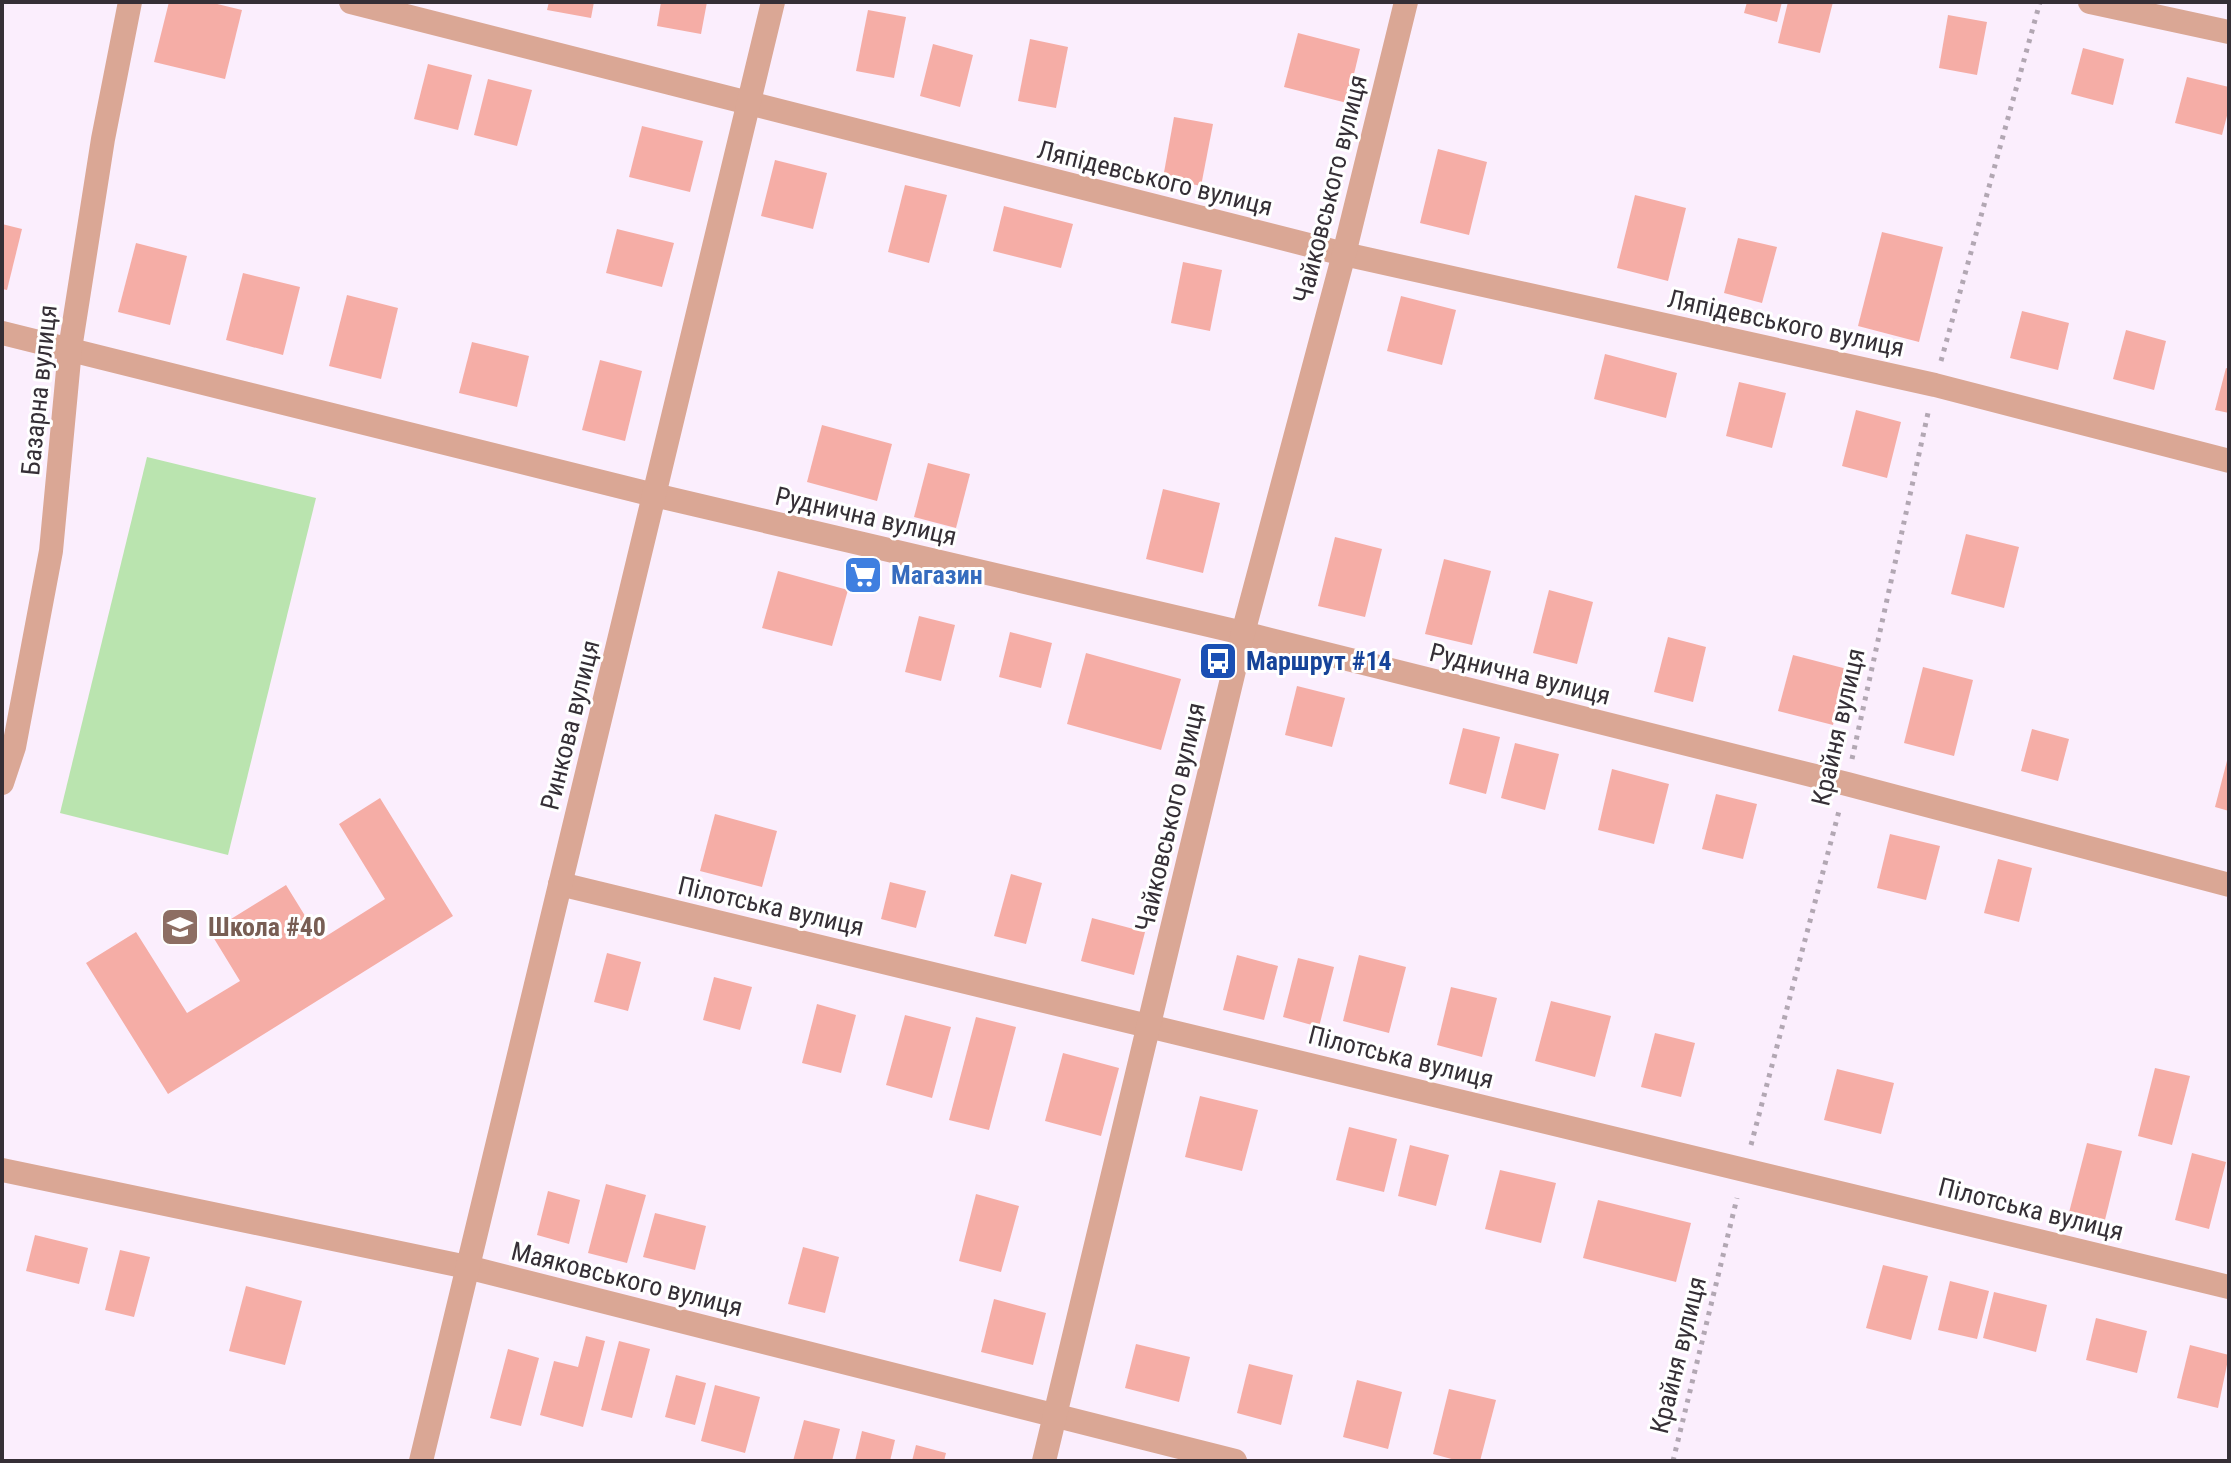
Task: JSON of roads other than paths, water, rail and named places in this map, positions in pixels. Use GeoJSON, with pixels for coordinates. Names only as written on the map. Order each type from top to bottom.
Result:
{"type":"FeatureCollection","features":[{"type":"Feature","properties":{"kind":"street","name":"Базарна вулиця"},"geometry":{"type":"LineString","coordinates":[[2,783],[51,551],[70,349],[103,139],[130,2]]}},
{"type":"Feature","properties":{"kind":"street","name":"Ляпідевського вулиця"},"geometry":{"type":"LineString","coordinates":[[351,2],[1344,254],[1935,385],[2229,461]]}},
{"type":"Feature","properties":{"kind":"street","name":"Ринкова вулиця"},"geometry":{"type":"LineString","coordinates":[[421,1461],[773,2]]}},
{"type":"Feature","properties":{"kind":"street","name":"Чайковського вулиця"},"geometry":{"type":"LineString","coordinates":[[1044,1461],[1243,633],[1344,254],[1406,2]]}},
{"type":"Feature","properties":{"kind":"street"},"geometry":{"type":"LineString","coordinates":[[2090,2],[2229,32]]}},
{"type":"Feature","properties":{"kind":"street","name":"Руднична вулиця"},"geometry":{"type":"LineString","coordinates":[[2,333],[654,495],[1243,633],[1847,784],[2229,885]]}},
{"type":"Feature","properties":{"kind":"street","name":"Пілотська вулиця"},"geometry":{"type":"LineString","coordinates":[[560,884],[2229,1287]]}},
{"type":"Feature","properties":{"kind":"street","name":"Маяковського вулиця"},"geometry":{"type":"LineString","coordinates":[[2,1170],[467,1267],[1235,1461]]}},
{"type":"Feature","properties":{"kind":"place","name":"Магазин"},"geometry":{"type":"Point","coordinates":[863,575]}},
{"type":"Feature","properties":{"kind":"place","name":"Маршрут #14"},"geometry":{"type":"Point","coordinates":[1218,661]}},
{"type":"Feature","properties":{"kind":"place","name":"Школа #40"},"geometry":{"type":"Point","coordinates":[180,927]}}]}
